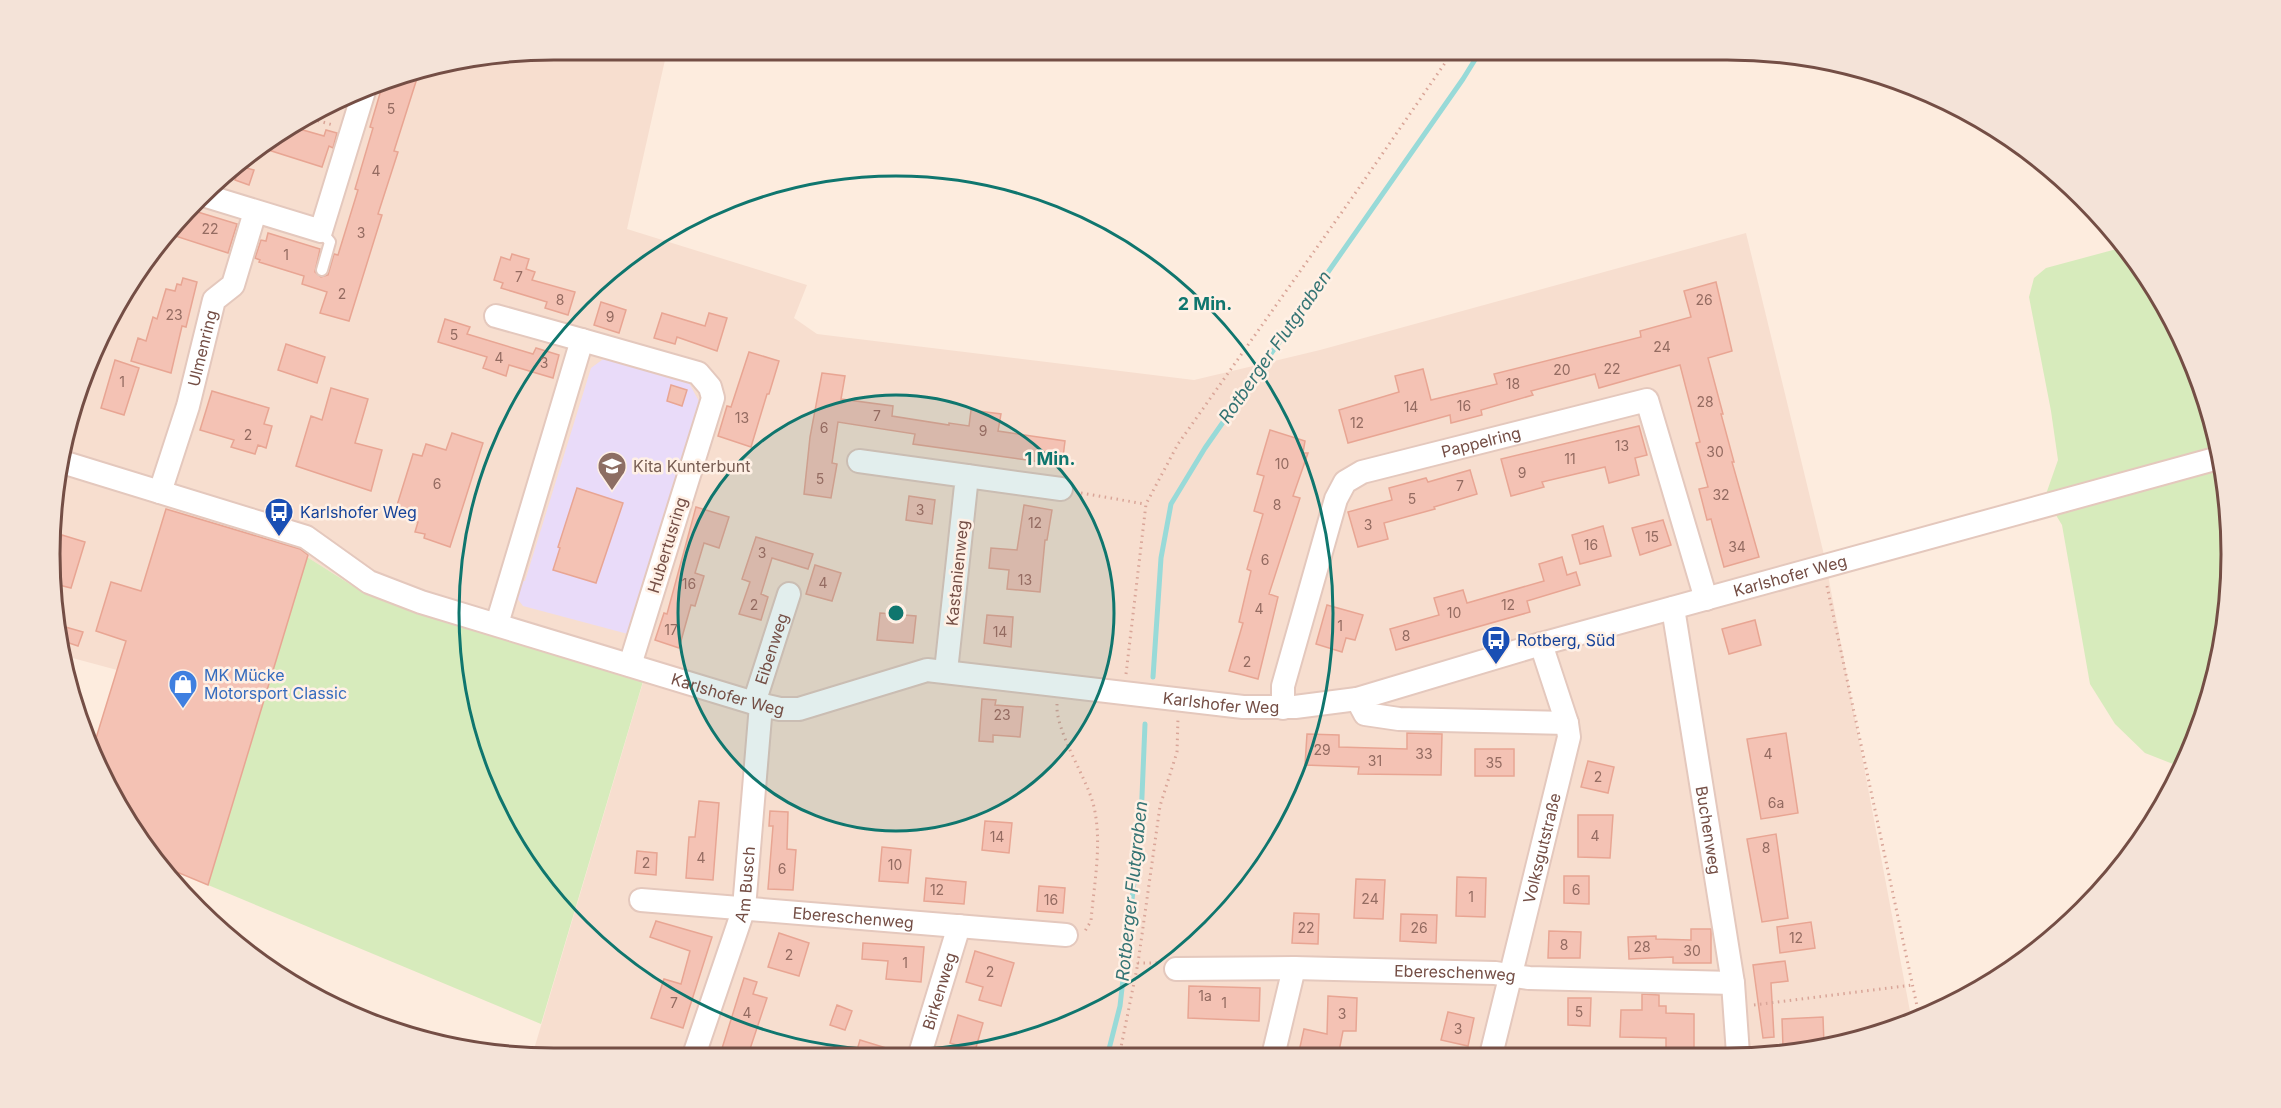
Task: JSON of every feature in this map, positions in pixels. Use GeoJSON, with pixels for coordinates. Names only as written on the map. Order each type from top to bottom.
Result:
{"type":"FeatureCollection","features":[{"type":"Feature","properties":{"kind":"street"},"geometry":{"type":"LineString","coordinates":[[212,198],[321,231],[361,100]]}},
{"type":"Feature","properties":{"kind":"street","name":"Ulmenring"},"geometry":{"type":"LineString","coordinates":[[160,492],[189,406],[214,300],[233,285],[255,212]]}},
{"type":"Feature","properties":{"kind":"street","name":"Hubertusring"},"geometry":{"type":"LineString","coordinates":[[496,316],[698,373],[710,387],[713,398],[630,665]]}},
{"type":"Feature","properties":{"kind":"street"},"geometry":{"type":"LineString","coordinates":[[497,624],[582,340]]}},
{"type":"Feature","properties":{"kind":"street","name":"Pappelring"},"geometry":{"type":"LineString","coordinates":[[1282,708],[1283,686],[1336,499],[1345,482],[1362,472],[1647,400],[1706,599]]}},
{"type":"Feature","properties":{"kind":"street","name":"Karlshofer Weg"},"geometry":{"type":"LineString","coordinates":[[68,464],[306,537],[369,582],[421,602],[758,704],[780,709],[799,709],[927,670],[1244,707],[1282,708],[1357,699],[1541,644],[2212,460]]}},
{"type":"Feature","properties":{"kind":"street"},"geometry":{"type":"LineString","coordinates":[[859,461],[1061,489]]}},
{"type":"Feature","properties":{"kind":"street","name":"Kastanienweg"},"geometry":{"type":"LineString","coordinates":[[946,671],[967,476]]}},
{"type":"Feature","properties":{"kind":"street","name":"Eibenweg"},"geometry":{"type":"LineString","coordinates":[[758,704],[789,594]]}},
{"type":"Feature","properties":{"kind":"street","name":"Buchenweg"},"geometry":{"type":"LineString","coordinates":[[1673,608],[1733,983],[1738,1048]]}},
{"type":"Feature","properties":{"kind":"street","name":"Volksgutstraße"},"geometry":{"type":"LineString","coordinates":[[1493,1048],[1569,736],[1567,723],[1541,644]]}},
{"type":"Feature","properties":{"kind":"street"},"geometry":{"type":"LineString","coordinates":[[1357,699],[1365,714],[1399,719],[1567,723]]}},
{"type":"Feature","properties":{"kind":"street","name":"Am Busch"},"geometry":{"type":"LineString","coordinates":[[696,1048],[744,908],[758,704]]}},
{"type":"Feature","properties":{"kind":"street","name":"Ebereschenweg"},"geometry":{"type":"LineString","coordinates":[[641,900],[1066,935]]}},
{"type":"Feature","properties":{"kind":"street","name":"Birkenweg"},"geometry":{"type":"LineString","coordinates":[[922,1048],[959,926]]}},
{"type":"Feature","properties":{"kind":"street"},"geometry":{"type":"LineString","coordinates":[[1275,1048],[1294,968]]}},
{"type":"Feature","properties":{"kind":"street","name":"Ebereschenweg"},"geometry":{"type":"LineString","coordinates":[[1176,969],[1294,968],[1496,973],[1529,978],[1733,983]]}},
{"type":"Feature","properties":{"kind":"lane"},"geometry":{"type":"LineString","coordinates":[[321,231],[330,242],[322,270]]}},
{"type":"Feature","properties":{"kind":"path"},"geometry":{"type":"LineString","coordinates":[[1130,692],[1146,504],[1178,444],[1447,60]]}},
{"type":"Feature","properties":{"kind":"path"},"geometry":{"type":"LineString","coordinates":[[1061,489],[1146,504]]}},
{"type":"Feature","properties":{"kind":"path"},"geometry":{"type":"LineString","coordinates":[[1823,567],[1918,1009]]}},
{"type":"Feature","properties":{"kind":"path"},"geometry":{"type":"LineString","coordinates":[[1060,684],[1057,708],[1059,721],[1092,802],[1097,845],[1091,921],[1083,933],[1066,935]]}},
{"type":"Feature","properties":{"kind":"path"},"geometry":{"type":"LineString","coordinates":[[1121,1048],[1138,963],[1160,806],[1177,752],[1175,698]]}},
{"type":"Feature","properties":{"kind":"path"},"geometry":{"type":"LineString","coordinates":[[1138,963],[1172,963],[1176,969]]}},
{"type":"Feature","properties":{"kind":"path"},"geometry":{"type":"LineString","coordinates":[[1735,1007],[1913,985]]}},
{"type":"Feature","properties":{"kind":"shaded area"},"geometry":{"type":"Polygon","coordinates":[[[665,60],[627,229],[807,285],[794,318],[817,334],[1194,380],[1320,350],[1746,233],[1825,559],[1910,1012],[1886,1022],[1823,1039],[1759,1047],[1727,1048],[535,1047],[644,679],[369,582],[364,593],[307,557],[308,551],[167,509],[117,670],[71,658],[64,618],[60,554],[64,490],[77,426],[98,365],[126,307],[162,253],[183,228],[228,183],[253,162],[307,126],[336,111],[395,86],[426,77],[458,69],[522,61],[665,60]]]}},
{"type":"Feature","properties":{"kind":"shaded area","name":"Kita Kunterbunt"},"geometry":{"type":"Polygon","coordinates":[[[606,357],[689,383],[700,403],[628,634],[523,606],[516,597],[521,581],[525,581],[591,368],[606,357]]]}},
{"type":"Feature","properties":{"kind":"green space"},"geometry":{"type":"Polygon","coordinates":[[[2116,249],[2155,307],[2170,336],[2195,395],[2204,426],[2217,490],[2221,554],[2220,586],[2212,650],[2204,682],[2195,713],[2174,764],[2145,753],[2115,724],[2090,684],[2062,525],[2045,497],[2058,460],[2029,297],[2034,278],[2046,268],[2116,249]]]}},
{"type":"Feature","properties":{"kind":"green space"},"geometry":{"type":"Polygon","coordinates":[[[307,557],[364,593],[644,678],[541,1024],[208,885],[307,557]]]}},
{"type":"Feature","properties":{"kind":"building"},"geometry":{"type":"Polygon","coordinates":[[[417,80],[394,151],[398,152],[378,214],[382,215],[349,321],[320,313],[327,292],[302,284],[304,276],[259,262],[260,260],[255,258],[261,240],[266,241],[268,233],[320,249],[315,272],[321,277],[328,275],[334,254],[338,255],[358,190],[355,189],[373,128],[370,127],[380,92],[417,80]]]}},
{"type":"Feature","properties":{"kind":"building"},"geometry":{"type":"Polygon","coordinates":[[[301,130],[324,136],[326,130],[337,133],[333,148],[329,146],[322,167],[270,150],[301,130]]]}},
{"type":"Feature","properties":{"kind":"building"},"geometry":{"type":"Polygon","coordinates":[[[246,168],[254,170],[249,185],[235,180],[246,168]]]}},
{"type":"Feature","properties":{"kind":"building"},"geometry":{"type":"Polygon","coordinates":[[[198,212],[237,224],[228,253],[176,236],[198,212]]]}},
{"type":"Feature","properties":{"kind":"building"},"geometry":{"type":"Polygon","coordinates":[[[512,254],[529,259],[526,269],[535,272],[532,280],[575,292],[568,315],[545,308],[547,302],[501,288],[503,283],[494,280],[501,257],[510,260],[512,254]]]}},
{"type":"Feature","properties":{"kind":"building"},"geometry":{"type":"Polygon","coordinates":[[[183,278],[197,282],[186,327],[182,326],[171,373],[131,361],[138,338],[146,341],[153,317],[157,319],[166,289],[175,291],[177,284],[181,285],[183,278]]]}},
{"type":"Feature","properties":{"kind":"building"},"geometry":{"type":"Polygon","coordinates":[[[1716,282],[1732,351],[1708,358],[1723,414],[1721,414],[1734,462],[1732,462],[1759,557],[1724,567],[1711,519],[1707,520],[1699,489],[1708,487],[1696,443],[1700,442],[1680,365],[1599,388],[1595,374],[1531,391],[1533,395],[1481,410],[1482,415],[1451,423],[1450,415],[1348,443],[1339,410],[1399,392],[1395,376],[1423,369],[1431,400],[1497,384],[1494,374],[1641,337],[1640,331],[1691,317],[1684,291],[1716,282]]]}},
{"type":"Feature","properties":{"kind":"building"},"geometry":{"type":"Polygon","coordinates":[[[601,302],[626,310],[619,333],[594,325],[601,302]]]}},
{"type":"Feature","properties":{"kind":"building"},"geometry":{"type":"Polygon","coordinates":[[[662,313],[705,326],[709,313],[727,318],[717,351],[677,337],[675,344],[654,338],[662,313]]]}},
{"type":"Feature","properties":{"kind":"building"},"geometry":{"type":"Polygon","coordinates":[[[445,319],[470,327],[467,334],[533,354],[536,348],[559,355],[553,378],[509,365],[506,376],[483,368],[487,357],[438,342],[445,319]]]}},
{"type":"Feature","properties":{"kind":"building"},"geometry":{"type":"Polygon","coordinates":[[[286,344],[325,357],[317,383],[278,370],[286,344]]]}},
{"type":"Feature","properties":{"kind":"building"},"geometry":{"type":"Polygon","coordinates":[[[749,352],[779,361],[751,447],[718,436],[727,406],[731,407],[749,352]]]}},
{"type":"Feature","properties":{"kind":"building"},"geometry":{"type":"Polygon","coordinates":[[[115,360],[139,368],[124,415],[101,408],[115,360]]]}},
{"type":"Feature","properties":{"kind":"building"},"geometry":{"type":"Polygon","coordinates":[[[822,373],[845,376],[841,399],[893,406],[892,416],[969,426],[971,410],[1001,414],[998,431],[1065,441],[1062,465],[913,444],[915,434],[838,422],[832,463],[837,464],[831,498],[804,494],[810,437],[822,373]]]}},
{"type":"Feature","properties":{"kind":"building"},"geometry":{"type":"Polygon","coordinates":[[[671,385],[687,390],[682,406],[667,401],[671,385]]]}},
{"type":"Feature","properties":{"kind":"building"},"geometry":{"type":"Polygon","coordinates":[[[331,388],[368,399],[355,443],[382,450],[371,491],[296,466],[311,416],[322,420],[331,388]]]}},
{"type":"Feature","properties":{"kind":"building"},"geometry":{"type":"Polygon","coordinates":[[[212,391],[269,408],[264,424],[272,426],[266,448],[258,445],[255,454],[231,447],[234,440],[200,430],[212,391]]]}},
{"type":"Feature","properties":{"kind":"building"},"geometry":{"type":"Polygon","coordinates":[[[1639,426],[1647,455],[1635,458],[1639,475],[1609,483],[1605,467],[1542,482],[1544,487],[1511,496],[1501,459],[1639,426]]]}},
{"type":"Feature","properties":{"kind":"building"},"geometry":{"type":"Polygon","coordinates":[[[1270,430],[1305,441],[1303,453],[1308,453],[1293,496],[1300,498],[1269,594],[1278,597],[1258,679],[1229,671],[1243,623],[1239,622],[1251,571],[1247,569],[1263,514],[1254,511],[1264,476],[1257,474],[1270,430]]]}},
{"type":"Feature","properties":{"kind":"building"},"geometry":{"type":"Polygon","coordinates":[[[452,433],[483,443],[450,547],[424,538],[425,534],[415,532],[418,522],[394,515],[413,454],[422,456],[426,444],[446,450],[452,433]]]}},
{"type":"Feature","properties":{"kind":"building"},"geometry":{"type":"Polygon","coordinates":[[[1470,470],[1477,494],[1434,507],[1435,509],[1384,523],[1388,539],[1358,547],[1348,512],[1392,500],[1389,488],[1426,478],[1428,482],[1470,470]]]}},
{"type":"Feature","properties":{"kind":"building"},"geometry":{"type":"Polygon","coordinates":[[[577,488],[623,503],[596,583],[553,570],[577,488]]]}},
{"type":"Feature","properties":{"kind":"building"},"geometry":{"type":"Polygon","coordinates":[[[909,496],[935,500],[932,524],[906,520],[909,496]]]}},
{"type":"Feature","properties":{"kind":"building"},"geometry":{"type":"Polygon","coordinates":[[[1024,505],[1052,510],[1047,540],[1045,540],[1040,592],[1007,589],[1009,570],[989,568],[991,548],[1017,550],[1024,505]]]}},
{"type":"Feature","properties":{"kind":"building"},"geometry":{"type":"Polygon","coordinates":[[[696,507],[729,517],[719,548],[704,543],[695,573],[704,576],[695,606],[691,605],[679,648],[655,640],[664,613],[667,614],[696,507]]]}},
{"type":"Feature","properties":{"kind":"building","name":"MK Mücke Motorsport Classic"},"geometry":{"type":"Polygon","coordinates":[[[166,509],[300,549],[308,555],[208,885],[176,872],[162,855],[126,801],[96,738],[126,641],[96,631],[111,582],[141,591],[166,509]]]}},
{"type":"Feature","properties":{"kind":"building"},"geometry":{"type":"Polygon","coordinates":[[[1663,520],[1671,545],[1640,555],[1632,528],[1663,520]]]}},
{"type":"Feature","properties":{"kind":"building"},"geometry":{"type":"Polygon","coordinates":[[[1603,526],[1611,556],[1580,564],[1572,535],[1603,526]]]}},
{"type":"Feature","properties":{"kind":"building"},"geometry":{"type":"Polygon","coordinates":[[[62,535],[85,542],[71,588],[61,585],[62,535]]]}},
{"type":"Feature","properties":{"kind":"building"},"geometry":{"type":"Polygon","coordinates":[[[756,537],[813,554],[808,569],[772,558],[761,594],[768,597],[761,620],[739,614],[750,582],[742,579],[756,537]]]}},
{"type":"Feature","properties":{"kind":"building"},"geometry":{"type":"Polygon","coordinates":[[[1562,557],[1567,575],[1576,572],[1580,585],[1527,601],[1530,612],[1396,650],[1390,629],[1439,615],[1434,598],[1463,590],[1467,603],[1544,581],[1539,564],[1562,557]]]}},
{"type":"Feature","properties":{"kind":"building"},"geometry":{"type":"Polygon","coordinates":[[[815,565],[841,573],[832,601],[806,594],[815,565]]]}},
{"type":"Feature","properties":{"kind":"building"},"geometry":{"type":"Polygon","coordinates":[[[1327,605],[1363,615],[1355,640],[1346,638],[1342,652],[1316,644],[1327,605]]]}},
{"type":"Feature","properties":{"kind":"building"},"geometry":{"type":"Polygon","coordinates":[[[880,613],[916,616],[913,643],[877,640],[880,613]]]}},
{"type":"Feature","properties":{"kind":"building"},"geometry":{"type":"Polygon","coordinates":[[[987,615],[1013,617],[1011,647],[984,643],[987,615]]]}},
{"type":"Feature","properties":{"kind":"building"},"geometry":{"type":"Polygon","coordinates":[[[1755,620],[1761,645],[1729,654],[1722,629],[1755,620]]]}},
{"type":"Feature","properties":{"kind":"building"},"geometry":{"type":"Polygon","coordinates":[[[65,627],[83,632],[78,646],[68,643],[65,627]]]}},
{"type":"Feature","properties":{"kind":"building"},"geometry":{"type":"Polygon","coordinates":[[[982,699],[996,700],[995,705],[1023,707],[1020,737],[993,735],[993,742],[979,741],[982,699]]]}},
{"type":"Feature","properties":{"kind":"building"},"geometry":{"type":"Polygon","coordinates":[[[1407,733],[1442,734],[1441,775],[1358,774],[1359,767],[1305,765],[1307,734],[1339,735],[1339,747],[1407,749],[1407,733]]]}},
{"type":"Feature","properties":{"kind":"building"},"geometry":{"type":"Polygon","coordinates":[[[1786,733],[1798,813],[1761,819],[1747,739],[1786,733]]]}},
{"type":"Feature","properties":{"kind":"building"},"geometry":{"type":"Polygon","coordinates":[[[1475,749],[1514,749],[1514,776],[1475,776],[1475,749]]]}},
{"type":"Feature","properties":{"kind":"building"},"geometry":{"type":"Polygon","coordinates":[[[1588,761],[1614,767],[1608,793],[1581,787],[1588,761]]]}},
{"type":"Feature","properties":{"kind":"building"},"geometry":{"type":"Polygon","coordinates":[[[699,801],[719,803],[713,880],[686,878],[689,837],[695,837],[699,801]]]}},
{"type":"Feature","properties":{"kind":"building"},"geometry":{"type":"Polygon","coordinates":[[[770,811],[788,812],[787,849],[796,850],[793,890],[768,889],[773,826],[769,826],[770,811]]]}},
{"type":"Feature","properties":{"kind":"building"},"geometry":{"type":"Polygon","coordinates":[[[1578,815],[1613,815],[1610,858],[1578,857],[1578,815]]]}},
{"type":"Feature","properties":{"kind":"building"},"geometry":{"type":"Polygon","coordinates":[[[985,821],[1012,823],[1009,853],[982,850],[985,821]]]}},
{"type":"Feature","properties":{"kind":"building"},"geometry":{"type":"Polygon","coordinates":[[[1776,834],[1788,918],[1762,922],[1747,839],[1776,834]]]}},
{"type":"Feature","properties":{"kind":"building"},"geometry":{"type":"Polygon","coordinates":[[[882,847],[911,850],[908,883],[879,881],[882,847]]]}},
{"type":"Feature","properties":{"kind":"building"},"geometry":{"type":"Polygon","coordinates":[[[637,851],[657,853],[656,875],[635,873],[637,851]]]}},
{"type":"Feature","properties":{"kind":"building"},"geometry":{"type":"Polygon","coordinates":[[[1564,876],[1589,876],[1589,904],[1564,903],[1564,876]]]}},
{"type":"Feature","properties":{"kind":"building"},"geometry":{"type":"Polygon","coordinates":[[[1457,877],[1486,878],[1485,917],[1456,916],[1457,877]]]}},
{"type":"Feature","properties":{"kind":"building"},"geometry":{"type":"Polygon","coordinates":[[[926,878],[966,882],[964,904],[924,901],[926,878]]]}},
{"type":"Feature","properties":{"kind":"building"},"geometry":{"type":"Polygon","coordinates":[[[1356,879],[1385,880],[1383,919],[1354,918],[1356,879]]]}},
{"type":"Feature","properties":{"kind":"building"},"geometry":{"type":"Polygon","coordinates":[[[1039,886],[1065,888],[1063,913],[1037,911],[1039,886]]]}},
{"type":"Feature","properties":{"kind":"building"},"geometry":{"type":"Polygon","coordinates":[[[1294,913],[1319,914],[1318,944],[1292,943],[1294,913]]]}},
{"type":"Feature","properties":{"kind":"building"},"geometry":{"type":"Polygon","coordinates":[[[1401,914],[1437,915],[1436,943],[1400,941],[1401,914]]]}},
{"type":"Feature","properties":{"kind":"building"},"geometry":{"type":"Polygon","coordinates":[[[656,921],[712,937],[683,1028],[651,1018],[664,979],[681,984],[690,951],[650,937],[656,921]]]}},
{"type":"Feature","properties":{"kind":"building"},"geometry":{"type":"Polygon","coordinates":[[[1811,922],[1815,948],[1780,953],[1777,927],[1811,922]]]}},
{"type":"Feature","properties":{"kind":"building"},"geometry":{"type":"Polygon","coordinates":[[[1691,929],[1711,929],[1711,963],[1673,963],[1673,957],[1629,959],[1628,937],[1656,936],[1656,939],[1691,940],[1691,929]]]}},
{"type":"Feature","properties":{"kind":"building"},"geometry":{"type":"Polygon","coordinates":[[[1549,931],[1581,932],[1580,958],[1548,958],[1549,931]]]}},
{"type":"Feature","properties":{"kind":"building"},"geometry":{"type":"Polygon","coordinates":[[[779,933],[809,943],[799,976],[768,967],[779,933]]]}},
{"type":"Feature","properties":{"kind":"building"},"geometry":{"type":"Polygon","coordinates":[[[863,943],[924,947],[921,982],[886,979],[888,961],[862,959],[863,943]]]}},
{"type":"Feature","properties":{"kind":"building"},"geometry":{"type":"Polygon","coordinates":[[[975,951],[1014,963],[1001,1006],[979,1000],[983,987],[966,982],[975,951]]]}},
{"type":"Feature","properties":{"kind":"building"},"geometry":{"type":"Polygon","coordinates":[[[1785,961],[1788,981],[1771,983],[1774,1037],[1763,1038],[1753,965],[1785,961]]]}},
{"type":"Feature","properties":{"kind":"building"},"geometry":{"type":"Polygon","coordinates":[[[744,978],[757,982],[753,994],[767,998],[750,1048],[722,1048],[744,978]]]}},
{"type":"Feature","properties":{"kind":"building"},"geometry":{"type":"Polygon","coordinates":[[[1189,986],[1260,988],[1259,1021],[1188,1018],[1189,986]]]}},
{"type":"Feature","properties":{"kind":"building"},"geometry":{"type":"Polygon","coordinates":[[[1642,994],[1659,995],[1659,1006],[1666,1006],[1666,1013],[1694,1014],[1694,1048],[1666,1048],[1666,1038],[1620,1037],[1621,1010],[1642,1010],[1642,994]]]}},
{"type":"Feature","properties":{"kind":"building"},"geometry":{"type":"Polygon","coordinates":[[[1328,996],[1357,998],[1356,1031],[1343,1031],[1340,1048],[1300,1048],[1304,1029],[1327,1034],[1328,996]]]}},
{"type":"Feature","properties":{"kind":"building"},"geometry":{"type":"Polygon","coordinates":[[[1568,998],[1591,998],[1590,1026],[1568,1025],[1568,998]]]}},
{"type":"Feature","properties":{"kind":"building"},"geometry":{"type":"Polygon","coordinates":[[[837,1005],[852,1011],[845,1030],[830,1025],[837,1005]]]}},
{"type":"Feature","properties":{"kind":"building"},"geometry":{"type":"Polygon","coordinates":[[[1448,1012],[1474,1018],[1468,1046],[1441,1040],[1448,1012]]]}},
{"type":"Feature","properties":{"kind":"building"},"geometry":{"type":"Polygon","coordinates":[[[958,1015],[983,1023],[976,1048],[966,1048],[950,1043],[958,1015]]]}},
{"type":"Feature","properties":{"kind":"building"},"geometry":{"type":"Polygon","coordinates":[[[1823,1017],[1824,1039],[1783,1045],[1782,1019],[1823,1017]]]}},
{"type":"Feature","properties":{"kind":"building"},"geometry":{"type":"Polygon","coordinates":[[[860,1040],[886,1048],[858,1048],[860,1040]]]}},
{"type":"Feature","properties":{"kind":"waterway","name":"Rotberger Flutgraben"},"geometry":{"type":"LineString","coordinates":[[1153,677],[1161,558],[1171,504],[1205,448],[1475,60]]}},
{"type":"Feature","properties":{"kind":"waterway","name":"Rotberger Flutgraben"},"geometry":{"type":"LineString","coordinates":[[1109,1048],[1120,1006],[1141,820],[1145,724]]}},
{"type":"Feature","properties":{"kind":"place","name":"Kita Kunterbunt"},"geometry":{"type":"Point","coordinates":[612,492]}},
{"type":"Feature","properties":{"kind":"place","name":"Karlshofer Weg"},"geometry":{"type":"Point","coordinates":[279,538]}},
{"type":"Feature","properties":{"kind":"place","name":"Rotberg, Süd"},"geometry":{"type":"Point","coordinates":[1496,666]}},
{"type":"Feature","properties":{"kind":"place","name":"MK Mücke Motorsport Classic"},"geometry":{"type":"Point","coordinates":[183,710]}}]}
